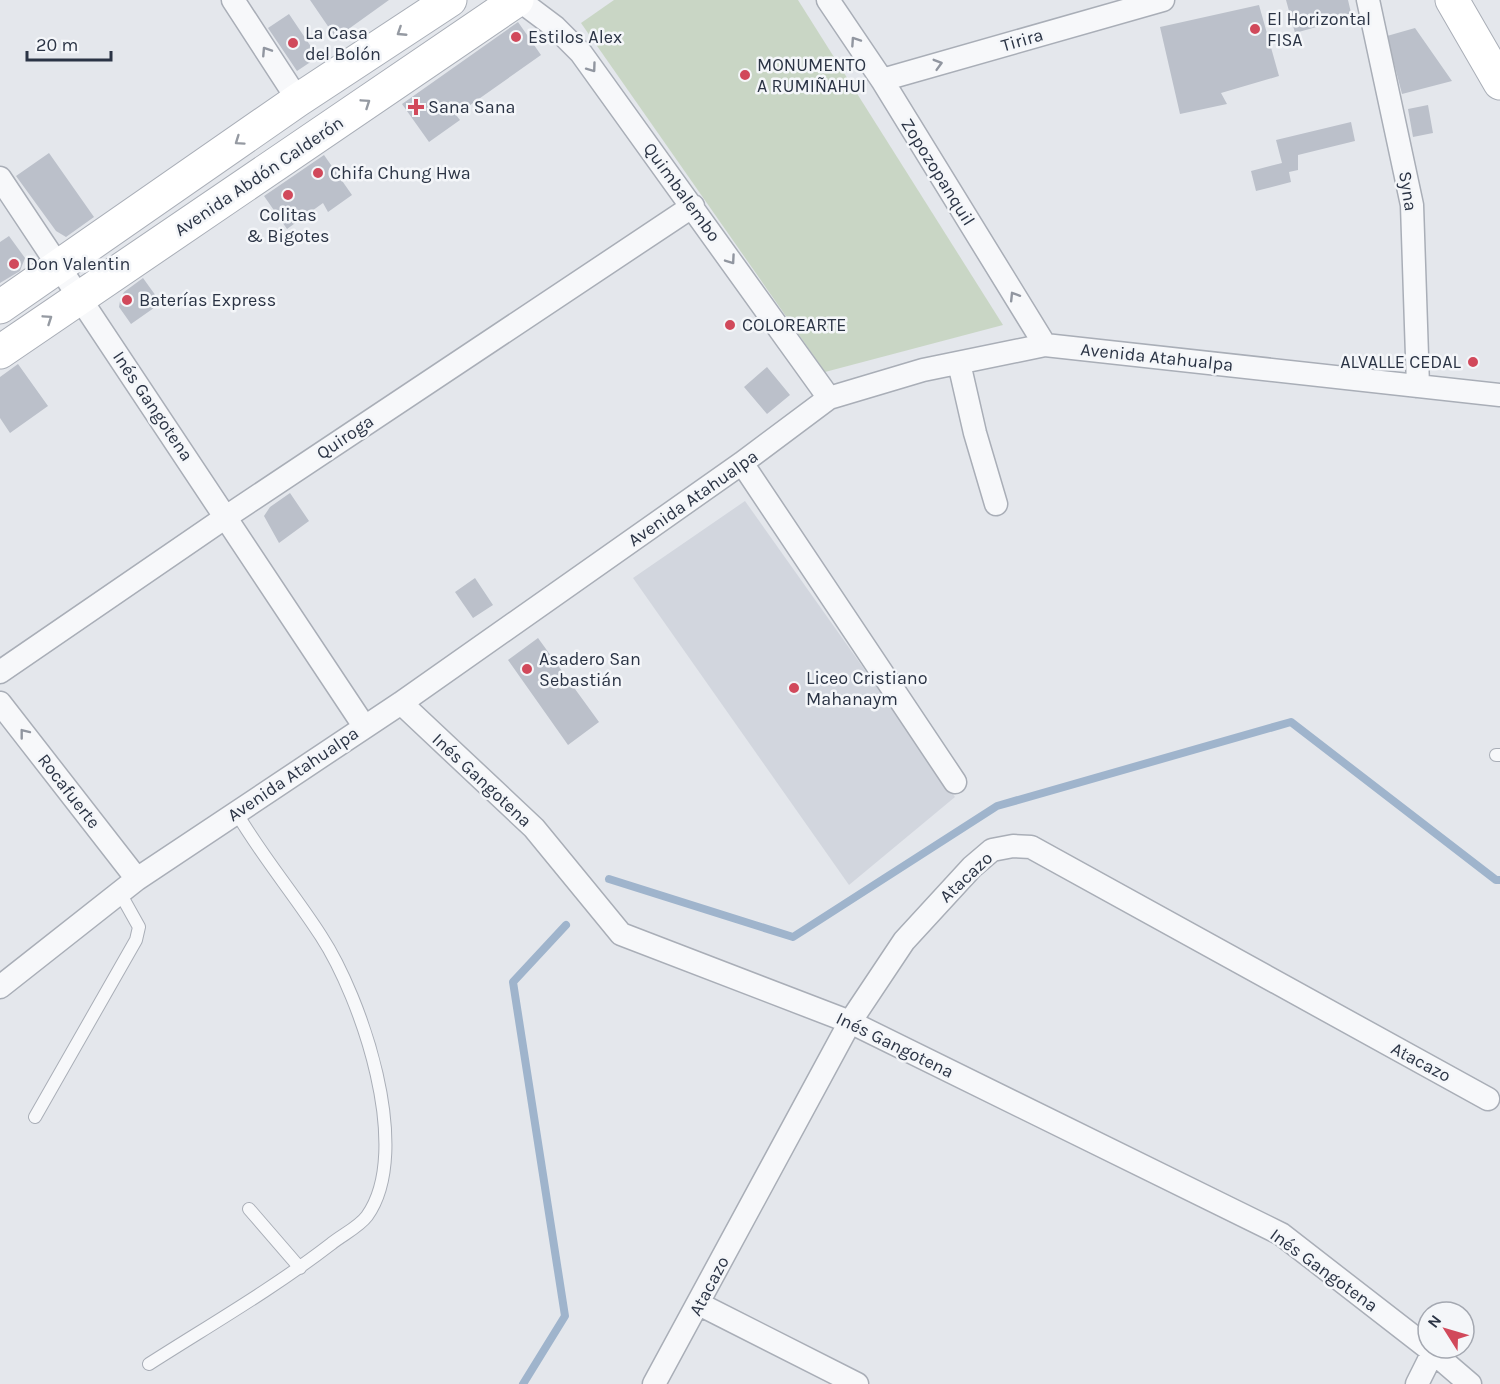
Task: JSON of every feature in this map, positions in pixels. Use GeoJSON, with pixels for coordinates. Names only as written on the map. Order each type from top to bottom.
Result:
{"type":"FeatureCollection","features":[{"type":"Feature","properties":{"kind":"main road"},"geometry":{"type":"LineString","coordinates":[[0,307],[298,100],[450,0]]}},
{"type":"Feature","properties":{"kind":"main road","name":"Avenida Abdón Calderón"},"geometry":{"type":"LineString","coordinates":[[0,352],[518,0]]}},
{"type":"Feature","properties":{"kind":"main road"},"geometry":{"type":"LineString","coordinates":[[1452,0],[1488,40],[1500,83]]}},
{"type":"Feature","properties":{"kind":"street"},"geometry":{"type":"LineString","coordinates":[[233,0],[298,100]]}},
{"type":"Feature","properties":{"kind":"street","name":"Quimbalembo"},"geometry":{"type":"LineString","coordinates":[[518,0],[555,27],[581,54],[693,206],[829,398]]}},
{"type":"Feature","properties":{"kind":"street","name":"Zopozopanquil"},"geometry":{"type":"LineString","coordinates":[[828,0],[882,81],[1045,345]]}},
{"type":"Feature","properties":{"kind":"street","name":"Tirira"},"geometry":{"type":"LineString","coordinates":[[882,81],[1162,0]]}},
{"type":"Feature","properties":{"kind":"street","name":"Syna"},"geometry":{"type":"LineString","coordinates":[[1368,0],[1412,205],[1418,386]]}},
{"type":"Feature","properties":{"kind":"street","name":"Inés Gangotena"},"geometry":{"type":"LineString","coordinates":[[0,177],[364,726]]}},
{"type":"Feature","properties":{"kind":"street","name":"Quiroga"},"geometry":{"type":"LineString","coordinates":[[0,672],[226,517],[693,206]]}},
{"type":"Feature","properties":{"kind":"street","name":"Avenida Atahualpa"},"geometry":{"type":"LineString","coordinates":[[0,987],[129,886],[401,703],[742,463],[829,398],[923,370],[1045,345],[1500,395]]}},
{"type":"Feature","properties":{"kind":"street"},"geometry":{"type":"LineString","coordinates":[[959,363],[975,433],[996,504]]}},
{"type":"Feature","properties":{"kind":"street"},"geometry":{"type":"LineString","coordinates":[[742,463],[955,782]]}},
{"type":"Feature","properties":{"kind":"street","name":"Rocafuerte"},"geometry":{"type":"LineString","coordinates":[[0,703],[129,886]]}},
{"type":"Feature","properties":{"kind":"street","name":"Inés Gangotena"},"geometry":{"type":"LineString","coordinates":[[401,703],[534,828],[621,934],[850,1022],[1281,1234],[1416,1338]]}},
{"type":"Feature","properties":{"kind":"street","name":"Atacazo"},"geometry":{"type":"LineString","coordinates":[[654,1384],[850,1022],[904,941],[972,867],[992,850],[1012,846],[1031,847],[1488,1098]]}},
{"type":"Feature","properties":{"kind":"street"},"geometry":{"type":"LineString","coordinates":[[699,1304],[857,1384]]}},
{"type":"Feature","properties":{"kind":"street"},"geometry":{"type":"LineString","coordinates":[[1417,1384],[1426,1360]]}},
{"type":"Feature","properties":{"kind":"street","name":"Inés Gangotena"},"geometry":{"type":"LineString","coordinates":[[1443,1360],[1470,1384]]}},
{"type":"Feature","properties":{"kind":"lane"},"geometry":{"type":"LineString","coordinates":[[149,1364],[300,1268],[366,1217],[382,1187],[386,1157],[385,1124],[370,1049],[352,994],[322,937],[249,834],[237,812]]}},
{"type":"Feature","properties":{"kind":"lane"},"geometry":{"type":"LineString","coordinates":[[35,1117],[136,940],[139,927],[129,886]]}},
{"type":"Feature","properties":{"kind":"lane"},"geometry":{"type":"LineString","coordinates":[[249,1209],[300,1268]]}},
{"type":"Feature","properties":{"kind":"shaded area","name":"Liceo Cristiano Mahanaym"},"geometry":{"type":"Polygon","coordinates":[[[745,501],[955,797],[849,885],[633,578],[745,501]]]}},
{"type":"Feature","properties":{"kind":"green space"},"geometry":{"type":"Polygon","coordinates":[[[614,0],[798,0],[1003,325],[825,372],[581,23],[614,0]]]}},
{"type":"Feature","properties":{"kind":"building"},"geometry":{"type":"Polygon","coordinates":[[[310,0],[389,0],[336,38],[310,0]]]}},
{"type":"Feature","properties":{"kind":"building"},"geometry":{"type":"Polygon","coordinates":[[[1286,0],[1348,0],[1352,17],[1295,33],[1286,0]]]}},
{"type":"Feature","properties":{"kind":"building"},"geometry":{"type":"Polygon","coordinates":[[[1259,5],[1279,76],[1221,93],[1227,104],[1180,114],[1160,27],[1259,5]]]}},
{"type":"Feature","properties":{"kind":"building","name":"La Casa del Bolón"},"geometry":{"type":"Polygon","coordinates":[[[289,14],[318,57],[297,71],[268,28],[289,14]]]}},
{"type":"Feature","properties":{"kind":"building"},"geometry":{"type":"Polygon","coordinates":[[[518,22],[541,55],[456,115],[460,120],[429,142],[402,104],[518,22]]]}},
{"type":"Feature","properties":{"kind":"building"},"geometry":{"type":"Polygon","coordinates":[[[1415,28],[1452,81],[1402,94],[1387,36],[1415,28]]]}},
{"type":"Feature","properties":{"kind":"building"},"geometry":{"type":"Polygon","coordinates":[[[1428,105],[1433,133],[1413,137],[1408,109],[1428,105]]]}},
{"type":"Feature","properties":{"kind":"building"},"geometry":{"type":"Polygon","coordinates":[[[1351,122],[1355,141],[1298,155],[1298,170],[1289,172],[1291,182],[1256,191],[1251,171],[1282,163],[1276,140],[1351,122]]]}},
{"type":"Feature","properties":{"kind":"building"},"geometry":{"type":"Polygon","coordinates":[[[49,153],[94,217],[66,237],[56,231],[16,176],[49,153]]]}},
{"type":"Feature","properties":{"kind":"building"},"geometry":{"type":"Polygon","coordinates":[[[324,155],[352,195],[328,212],[323,203],[287,229],[264,196],[324,155]]]}},
{"type":"Feature","properties":{"kind":"building"},"geometry":{"type":"Polygon","coordinates":[[[9,236],[25,258],[20,271],[0,283],[0,242],[9,236]]]}},
{"type":"Feature","properties":{"kind":"building"},"geometry":{"type":"Polygon","coordinates":[[[143,278],[161,303],[131,324],[119,307],[120,301],[124,292],[143,278]]]}},
{"type":"Feature","properties":{"kind":"building"},"geometry":{"type":"Polygon","coordinates":[[[18,364],[48,406],[10,433],[0,418],[0,377],[18,364]]]}},
{"type":"Feature","properties":{"kind":"building"},"geometry":{"type":"Polygon","coordinates":[[[767,367],[790,395],[767,414],[744,387],[767,367]]]}},
{"type":"Feature","properties":{"kind":"building"},"geometry":{"type":"Polygon","coordinates":[[[290,493],[309,521],[279,543],[264,516],[270,507],[290,493]]]}},
{"type":"Feature","properties":{"kind":"building"},"geometry":{"type":"Polygon","coordinates":[[[475,578],[493,605],[473,618],[455,592],[475,578]]]}},
{"type":"Feature","properties":{"kind":"building"},"geometry":{"type":"Polygon","coordinates":[[[538,638],[599,722],[568,745],[508,660],[538,638]]]}},
{"type":"Feature","properties":{"kind":"waterway"},"geometry":{"type":"LineString","coordinates":[[609,879],[793,937],[997,806],[1291,722],[1496,880],[1500,880]]}},
{"type":"Feature","properties":{"kind":"waterway"},"geometry":{"type":"LineString","coordinates":[[523,1384],[565,1316],[513,982],[566,925]]}},
{"type":"Feature","properties":{"kind":"place","name":"El Horizontal FISA"},"geometry":{"type":"Point","coordinates":[1255,29]}},
{"type":"Feature","properties":{"kind":"place","name":"Estilos Alex"},"geometry":{"type":"Point","coordinates":[516,37]}},
{"type":"Feature","properties":{"kind":"place","name":"La Casa del Bolón"},"geometry":{"type":"Point","coordinates":[293,43]}},
{"type":"Feature","properties":{"kind":"place","name":"MONUMENTO A RUMIÑAHUI"},"geometry":{"type":"Point","coordinates":[745,75]}},
{"type":"Feature","properties":{"kind":"place","name":"Sana Sana"},"geometry":{"type":"Point","coordinates":[416,107]}},
{"type":"Feature","properties":{"kind":"place","name":"Chifa Chung Hwa"},"geometry":{"type":"Point","coordinates":[318,173]}},
{"type":"Feature","properties":{"kind":"place","name":"Colitas & Bigotes"},"geometry":{"type":"Point","coordinates":[288,195]}},
{"type":"Feature","properties":{"kind":"place","name":"Don Valentin"},"geometry":{"type":"Point","coordinates":[14,264]}},
{"type":"Feature","properties":{"kind":"place","name":"Baterías Express"},"geometry":{"type":"Point","coordinates":[127,300]}},
{"type":"Feature","properties":{"kind":"place","name":"COLOREARTE"},"geometry":{"type":"Point","coordinates":[730,325]}},
{"type":"Feature","properties":{"kind":"place","name":"ALVALLE CEDAL"},"geometry":{"type":"Point","coordinates":[1473,362]}},
{"type":"Feature","properties":{"kind":"place","name":"Asadero San Sebastián"},"geometry":{"type":"Point","coordinates":[527,669]}},
{"type":"Feature","properties":{"kind":"place","name":"Liceo Cristiano Mahanaym"},"geometry":{"type":"Point","coordinates":[794,688]}}]}
